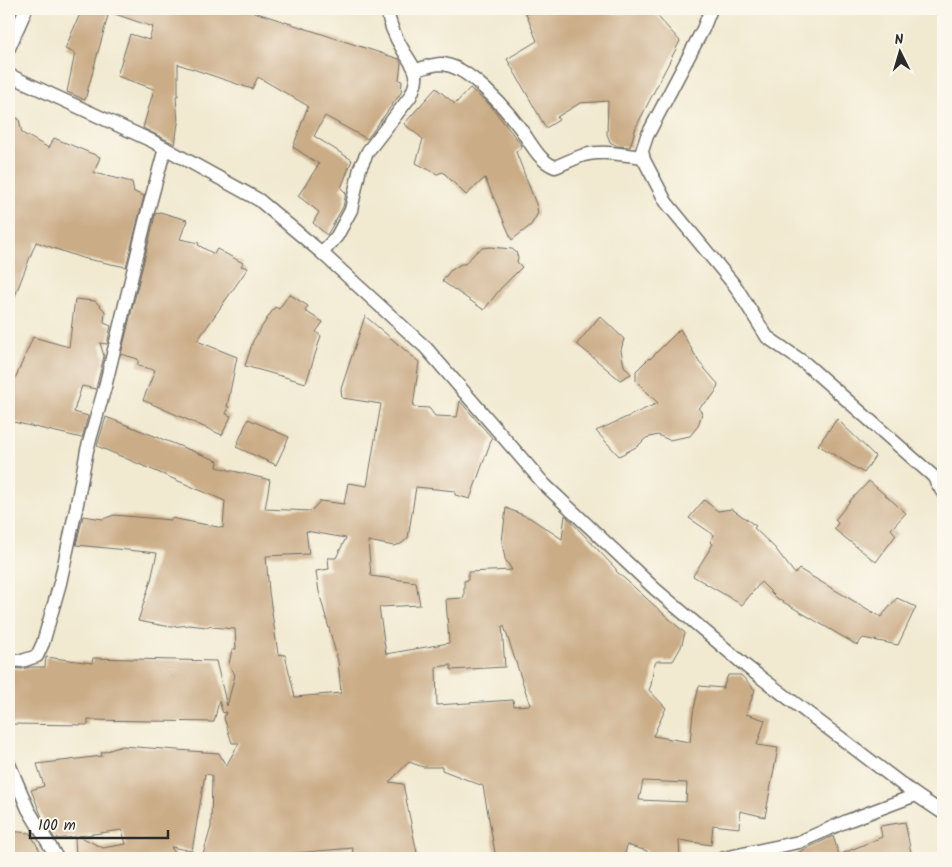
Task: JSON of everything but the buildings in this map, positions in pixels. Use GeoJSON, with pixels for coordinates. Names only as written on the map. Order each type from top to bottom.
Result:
{"type":"FeatureCollection","features":[{"type":"Feature","properties":{"kind":"street"},"geometry":{"type":"LineString","coordinates":[[9,48],[26,9]]}},
{"type":"Feature","properties":{"kind":"street"},"geometry":{"type":"LineString","coordinates":[[322,253],[337,236],[351,210],[360,168],[368,151],[410,97],[414,87],[416,76],[414,65],[403,49],[389,21],[387,9]]}},
{"type":"Feature","properties":{"kind":"street"},"geometry":{"type":"LineString","coordinates":[[711,9],[703,29],[647,136],[642,151],[643,157],[666,202],[736,287],[767,337],[806,364],[933,476],[943,493]]}},
{"type":"Feature","properties":{"kind":"street"},"geometry":{"type":"LineString","coordinates":[[415,70],[443,64],[459,69],[494,96],[547,164],[555,167],[584,155],[597,153],[643,157]]}},
{"type":"Feature","properties":{"kind":"street"},"geometry":{"type":"LineString","coordinates":[[9,75],[152,141],[259,200],[322,253],[426,348],[544,484],[655,589],[747,667],[916,795],[941,806]]}},
{"type":"Feature","properties":{"kind":"street"},"geometry":{"type":"LineString","coordinates":[[9,660],[22,661],[37,656],[43,643],[60,582],[87,450],[106,387],[146,218],[165,148]]}},
{"type":"Feature","properties":{"kind":"street"},"geometry":{"type":"LineString","coordinates":[[9,764],[28,808],[57,858]]}},
{"type":"Feature","properties":{"kind":"street"},"geometry":{"type":"LineString","coordinates":[[724,858],[799,842],[847,820],[916,795]]}}]}
